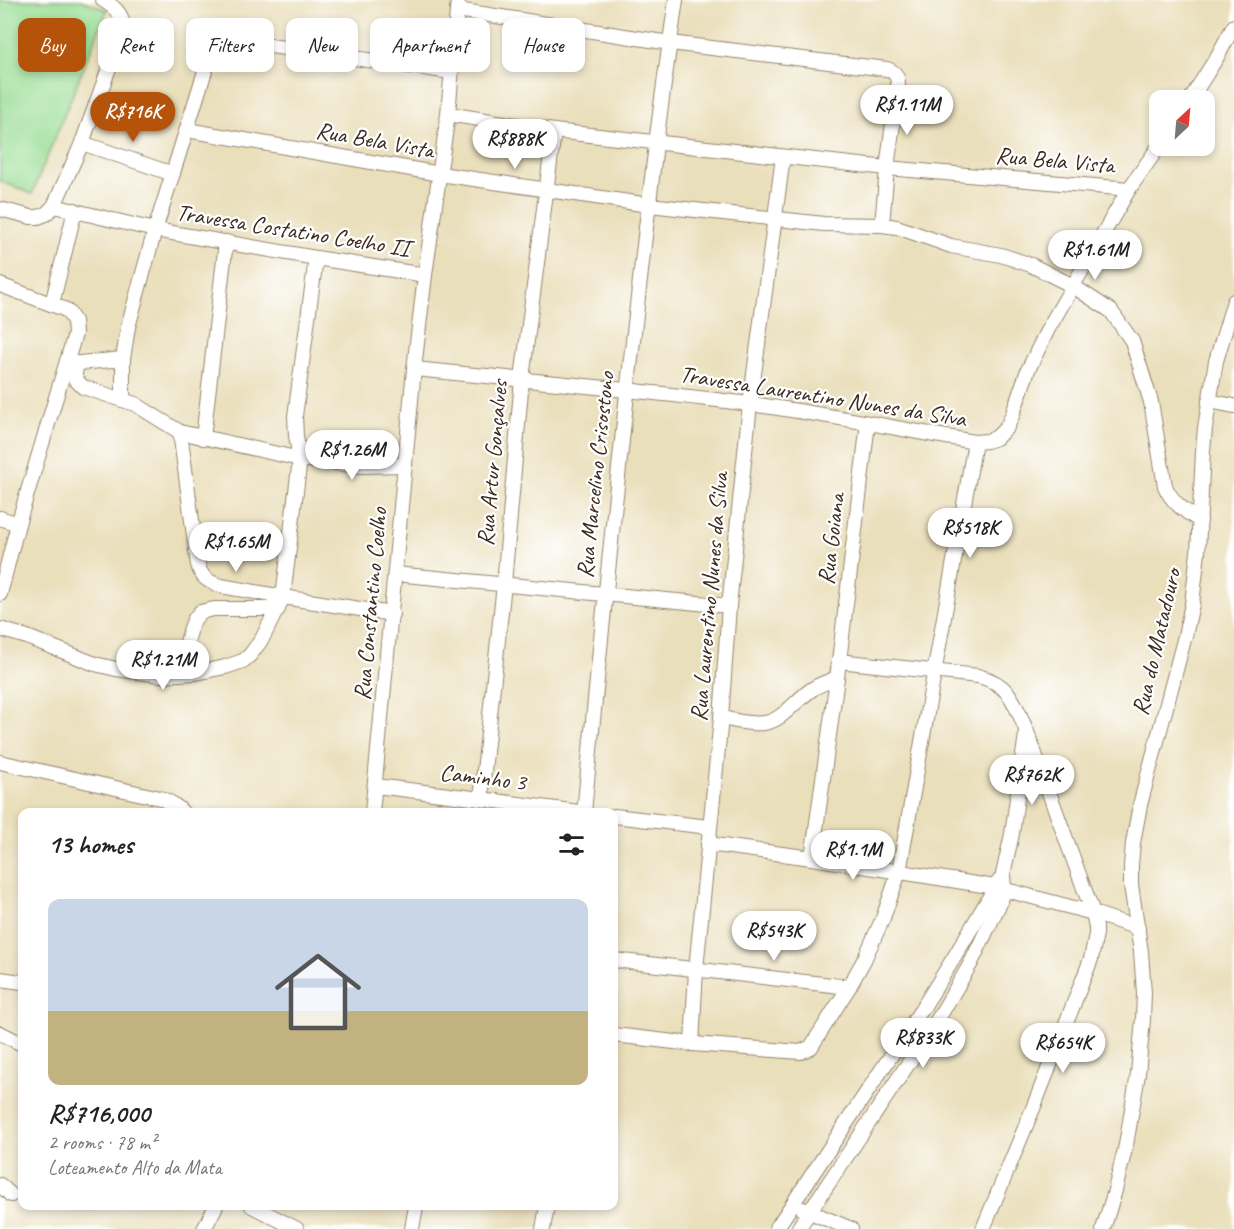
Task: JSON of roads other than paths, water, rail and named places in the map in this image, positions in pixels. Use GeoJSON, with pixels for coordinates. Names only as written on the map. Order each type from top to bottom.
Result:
{"type":"FeatureCollection","features":[{"type":"Feature","properties":{"kind":"street"},"geometry":{"type":"LineString","coordinates":[[0,209],[38,217],[46,214],[54,206],[82,143],[119,43],[123,25],[122,17],[118,11],[103,0]]}},
{"type":"Feature","properties":{"kind":"street"},"geometry":{"type":"LineString","coordinates":[[656,142],[676,0]]}},
{"type":"Feature","properties":{"kind":"street"},"geometry":{"type":"LineString","coordinates":[[457,5],[670,43],[887,69],[895,73],[898,86],[882,225]]}},
{"type":"Feature","properties":{"kind":"street"},"geometry":{"type":"LineString","coordinates":[[1196,90],[1234,26]]}},
{"type":"Feature","properties":{"kind":"street"},"geometry":{"type":"LineString","coordinates":[[123,400],[123,359],[128,327],[155,230],[211,52],[220,43],[236,41],[370,60]]}},
{"type":"Feature","properties":{"kind":"street","name":"Rua Constantino Coelho"},"geometry":{"type":"LineString","coordinates":[[373,808],[414,369],[448,114],[451,72]]}},
{"type":"Feature","properties":{"kind":"street","name":"Rua Bela Vista"},"geometry":{"type":"LineString","coordinates":[[448,114],[554,131],[783,157],[1129,189]]}},
{"type":"Feature","properties":{"kind":"street","name":"Rua Bela Vista"},"geometry":{"type":"LineString","coordinates":[[187,130],[440,174],[649,205],[841,225],[882,225],[904,229],[951,246],[1001,255],[1031,264],[1073,286],[1111,311],[1132,340],[1148,387],[1165,486],[1174,503],[1200,521]]}},
{"type":"Feature","properties":{"kind":"street","name":"Rua Artur Gonçalves"},"geometry":{"type":"LineString","coordinates":[[481,799],[504,584],[522,379],[554,131]]}},
{"type":"Feature","properties":{"kind":"street","name":"Rua Marcelino Crisostono"},"geometry":{"type":"LineString","coordinates":[[585,808],[604,595],[656,142]]}},
{"type":"Feature","properties":{"kind":"street"},"geometry":{"type":"LineString","coordinates":[[82,143],[173,174]]}},
{"type":"Feature","properties":{"kind":"street","name":"Travessa Laurentino Nunes da Silva"},"geometry":{"type":"LineString","coordinates":[[414,369],[750,404],[975,442],[987,441],[996,438],[1007,427],[1036,353],[1129,189],[1152,156]]}},
{"type":"Feature","properties":{"kind":"street","name":"Rua Laurentino Nunes da Silva"},"geometry":{"type":"LineString","coordinates":[[692,1044],[696,969],[721,718],[729,606],[750,404],[783,157]]}},
{"type":"Feature","properties":{"kind":"street","name":"Travessa Costatino Coelho II"},"geometry":{"type":"LineString","coordinates":[[54,206],[155,230],[425,275]]}},
{"type":"Feature","properties":{"kind":"street"},"geometry":{"type":"LineString","coordinates":[[52,304],[75,210]]}},
{"type":"Feature","properties":{"kind":"street"},"geometry":{"type":"LineString","coordinates":[[203,438],[226,242]]}},
{"type":"Feature","properties":{"kind":"street"},"geometry":{"type":"LineString","coordinates":[[0,629],[95,664],[160,675],[196,673],[225,667],[243,661],[257,647],[280,603],[300,459],[295,416],[316,258]]}},
{"type":"Feature","properties":{"kind":"street"},"geometry":{"type":"LineString","coordinates":[[0,285],[68,312],[74,321],[75,334],[72,363],[18,524],[0,594]]}},
{"type":"Feature","properties":{"kind":"street","name":"Rua do Matadouro"},"geometry":{"type":"LineString","coordinates":[[1103,1229],[1120,1171],[1130,1125],[1141,1043],[1144,993],[1142,952],[1131,885],[1133,843],[1140,805],[1186,631],[1195,581],[1203,451],[1209,400],[1216,361],[1234,301]]}},
{"type":"Feature","properties":{"kind":"street"},"geometry":{"type":"LineString","coordinates":[[72,363],[123,359]]}},
{"type":"Feature","properties":{"kind":"street"},"geometry":{"type":"LineString","coordinates":[[72,363],[78,383],[88,389],[135,404],[180,432],[300,459],[362,466],[405,465]]}},
{"type":"Feature","properties":{"kind":"street"},"geometry":{"type":"LineString","coordinates":[[1209,400],[1234,406]]}},
{"type":"Feature","properties":{"kind":"street","name":"Rua Goiana"},"geometry":{"type":"LineString","coordinates":[[812,858],[837,678],[868,423]]}},
{"type":"Feature","properties":{"kind":"street"},"geometry":{"type":"LineString","coordinates":[[180,432],[199,572],[207,580],[280,603],[392,614]]}},
{"type":"Feature","properties":{"kind":"street"},"geometry":{"type":"LineString","coordinates":[[618,1035],[795,1053],[806,1051],[814,1043],[849,987],[874,939],[899,872],[975,442]]}},
{"type":"Feature","properties":{"kind":"street"},"geometry":{"type":"LineString","coordinates":[[0,518],[18,524]]}},
{"type":"Feature","properties":{"kind":"street"},"geometry":{"type":"LineString","coordinates":[[395,574],[729,606]]}},
{"type":"Feature","properties":{"kind":"street"},"geometry":{"type":"LineString","coordinates":[[178,674],[194,620],[200,612],[280,603]]}},
{"type":"Feature","properties":{"kind":"street"},"geometry":{"type":"LineString","coordinates":[[839,661],[978,676],[998,683],[1011,697],[1027,732],[1093,914],[1096,934],[1090,959],[1034,1106],[983,1229]]}},
{"type":"Feature","properties":{"kind":"street"},"geometry":{"type":"LineString","coordinates":[[721,718],[757,723],[770,722],[820,684],[837,678]]}},
{"type":"Feature","properties":{"kind":"street"},"geometry":{"type":"LineString","coordinates":[[776,1229],[999,888],[1012,834],[1027,732]]}},
{"type":"Feature","properties":{"kind":"street"},"geometry":{"type":"LineString","coordinates":[[0,762],[160,798],[179,808]]}},
{"type":"Feature","properties":{"kind":"street","name":"Caminho 3"},"geometry":{"type":"LineString","coordinates":[[376,786],[548,808]]}},
{"type":"Feature","properties":{"kind":"street"},"geometry":{"type":"LineString","coordinates":[[618,816],[710,827]]}},
{"type":"Feature","properties":{"kind":"street"},"geometry":{"type":"LineString","coordinates":[[708,844],[999,888],[1138,928]]}},
{"type":"Feature","properties":{"kind":"street"},"geometry":{"type":"LineString","coordinates":[[798,1229],[943,1010],[982,942],[1001,901],[999,888]]}},
{"type":"Feature","properties":{"kind":"street"},"geometry":{"type":"LineString","coordinates":[[618,960],[849,987]]}},
{"type":"Feature","properties":{"kind":"street"},"geometry":{"type":"LineString","coordinates":[[0,979],[18,981]]}},
{"type":"Feature","properties":{"kind":"street"},"geometry":{"type":"LineString","coordinates":[[0,1033],[18,1042]]}},
{"type":"Feature","properties":{"kind":"street"},"geometry":{"type":"LineString","coordinates":[[0,1185],[11,1195]]}},
{"type":"Feature","properties":{"kind":"street"},"geometry":{"type":"LineString","coordinates":[[792,1203],[851,1229]]}},
{"type":"Feature","properties":{"kind":"street"},"geometry":{"type":"LineString","coordinates":[[204,1229],[214,1210]]}},
{"type":"Feature","properties":{"kind":"street"},"geometry":{"type":"LineString","coordinates":[[260,1210],[297,1229]]}},
{"type":"Feature","properties":{"kind":"street"},"geometry":{"type":"LineString","coordinates":[[411,1229],[415,1210]]}},
{"type":"Feature","properties":{"kind":"street"},"geometry":{"type":"LineString","coordinates":[[543,1229],[546,1210]]}}]}
